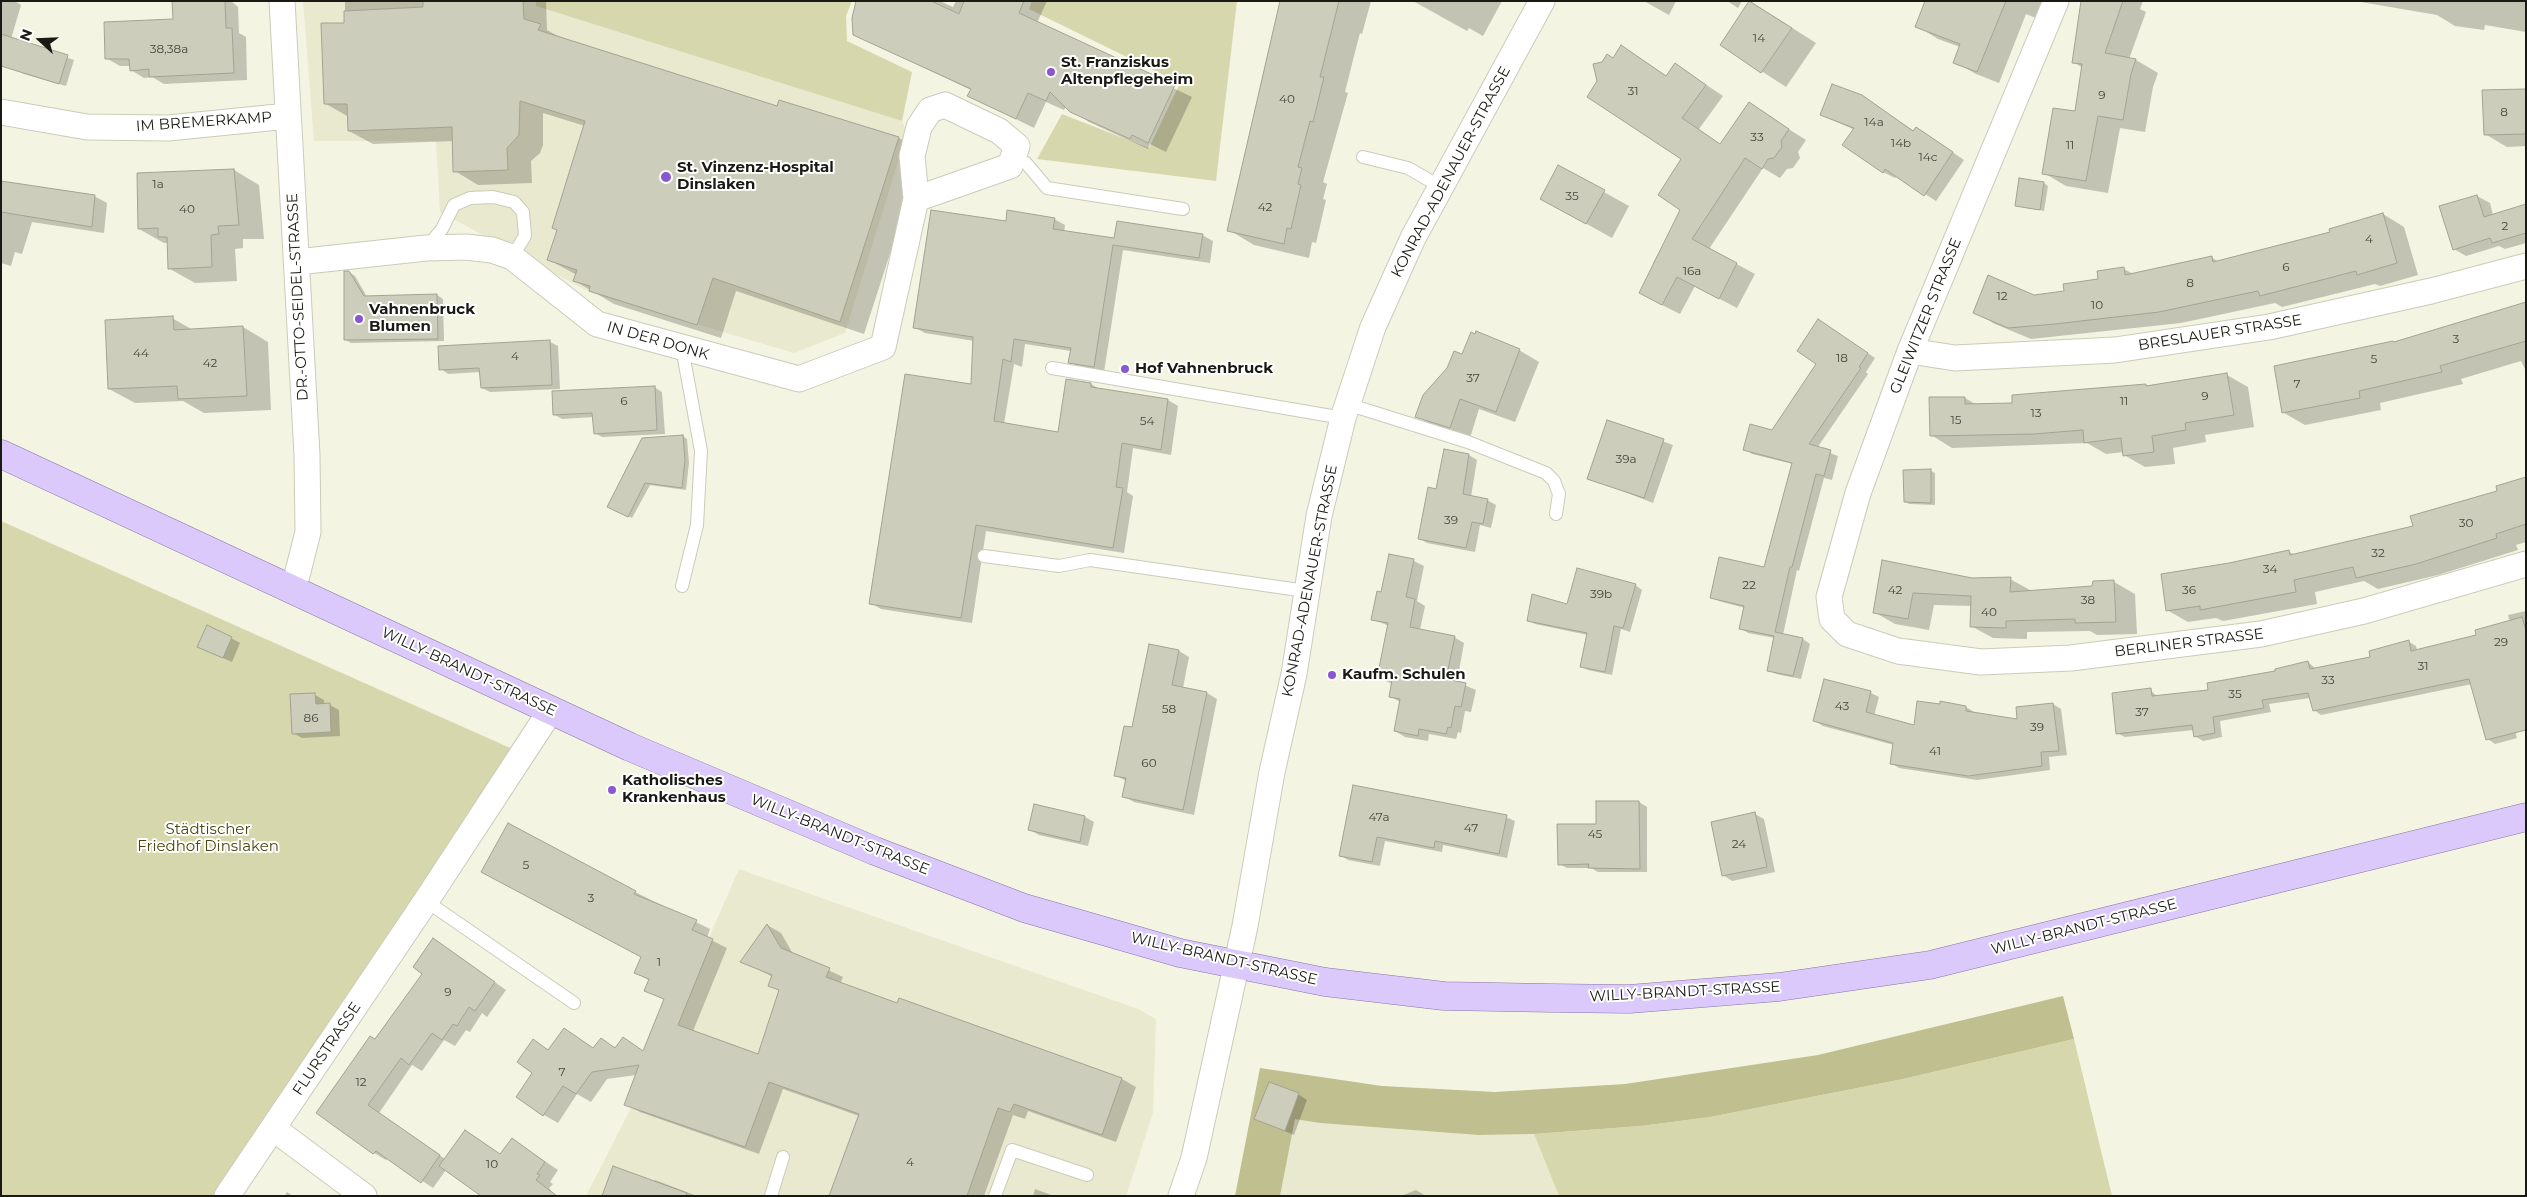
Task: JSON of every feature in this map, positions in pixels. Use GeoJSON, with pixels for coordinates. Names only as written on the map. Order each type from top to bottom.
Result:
{"type":"FeatureCollection","features":[{"type":"Feature","properties":{"kind":"main road","name":"WILLY-BRANDT-STRASSE"},"geometry":{"type":"LineString","coordinates":[[1,454],[630,746],[875,851],[1024,908],[1180,952],[1326,982],[1444,996],[1629,999],[1779,987],[1930,965],[2526,817]]}},
{"type":"Feature","properties":{"kind":"street","name":"DR.-OTTO-SEIDEL-STRASSE"},"geometry":{"type":"LineString","coordinates":[[282,1],[307,455],[308,532],[293,591]]}},
{"type":"Feature","properties":{"kind":"street","name":"KONRAD-ADENAUER-STRASSE"},"geometry":{"type":"LineString","coordinates":[[1181,1196],[1194,1158],[1237,965],[1272,772],[1294,674],[1319,516],[1345,411],[1373,327],[1413,238],[1542,1]]}},
{"type":"Feature","properties":{"kind":"street","name":"GLEIWITZER STRASSE"},"geometry":{"type":"LineString","coordinates":[[1847,634],[1832,619],[1829,597],[1858,493],[1910,351],[2056,1]]}},
{"type":"Feature","properties":{"kind":"street","name":"IN DER DONK"},"geometry":{"type":"LineString","coordinates":[[296,262],[426,248],[466,247],[492,250],[512,257],[597,324],[799,379],[883,347],[916,199],[912,156],[918,127],[930,110],[945,105],[999,130],[1017,146],[1013,159]]}},
{"type":"Feature","properties":{"kind":"street","name":"IM BREMERKAMP"},"geometry":{"type":"LineString","coordinates":[[1,112],[87,127],[168,128],[288,116]]}},
{"type":"Feature","properties":{"kind":"street"},"geometry":{"type":"LineString","coordinates":[[916,199],[1010,166],[1013,159]]}},
{"type":"Feature","properties":{"kind":"street","name":"BRESLAUER STRASSE"},"geometry":{"type":"LineString","coordinates":[[1910,351],[1955,358],[2115,350],[2269,327],[2430,291],[2526,266]]}},
{"type":"Feature","properties":{"kind":"street","name":"BERLINER STRASSE"},"geometry":{"type":"LineString","coordinates":[[1847,634],[1898,651],[1981,662],[2072,658],[2262,634],[2364,611],[2526,564]]}},
{"type":"Feature","properties":{"kind":"street","name":"FLURSTRASSE"},"geometry":{"type":"LineString","coordinates":[[227,1196],[426,901],[551,710]]}},
{"type":"Feature","properties":{"kind":"street"},"geometry":{"type":"LineString","coordinates":[[274,1129],[364,1196]]}},
{"type":"Feature","properties":{"kind":"lane"},"geometry":{"type":"LineString","coordinates":[[1363,157],[1408,168],[1441,187]]}},
{"type":"Feature","properties":{"kind":"lane"},"geometry":{"type":"LineString","coordinates":[[1013,159],[1026,163],[1047,188],[1183,209]]}},
{"type":"Feature","properties":{"kind":"lane"},"geometry":{"type":"LineString","coordinates":[[426,248],[442,229],[454,205],[470,198],[493,197],[514,202],[523,212],[525,236],[512,257]]}},
{"type":"Feature","properties":{"kind":"lane"},"geometry":{"type":"LineString","coordinates":[[682,348],[701,451],[698,525],[682,586]]}},
{"type":"Feature","properties":{"kind":"lane"},"geometry":{"type":"LineString","coordinates":[[1052,368],[1345,411],[1468,442],[1546,472],[1554,481],[1559,494],[1556,514]]}},
{"type":"Feature","properties":{"kind":"lane"},"geometry":{"type":"LineString","coordinates":[[984,556],[1059,566],[1090,560],[1306,590]]}},
{"type":"Feature","properties":{"kind":"lane"},"geometry":{"type":"LineString","coordinates":[[426,901],[574,1003]]}},
{"type":"Feature","properties":{"kind":"lane"},"geometry":{"type":"LineString","coordinates":[[995,1196],[1012,1150],[1087,1175]]}},
{"type":"Feature","properties":{"kind":"lane"},"geometry":{"type":"LineString","coordinates":[[771,1196],[783,1156]]}},
{"type":"Feature","properties":{"kind":"shaded area","name":"St. Vinzenz-Hospital Dinslaken"},"geometry":{"type":"Polygon","coordinates":[[[303,1],[536,1],[537,6],[902,121],[907,133],[845,333],[794,353],[591,293],[440,212],[436,141],[314,141],[303,1]]]}},
{"type":"Feature","properties":{"kind":"shaded area"},"geometry":{"type":"Polygon","coordinates":[[[739,869],[1138,1009],[1156,1019],[1153,1113],[1126,1196],[586,1196],[654,1063],[739,869]]]}},
{"type":"Feature","properties":{"kind":"shaded area"},"geometry":{"type":"Polygon","coordinates":[[[2063,996],[2074,1039],[1903,1079],[1710,1117],[1641,1126],[1534,1134],[1478,1135],[1320,1123],[1295,1119],[1280,1196],[1235,1196],[1260,1068],[1382,1086],[1495,1092],[1625,1084],[1818,1055],[2063,996]]]}},
{"type":"Feature","properties":{"kind":"shaded area"},"geometry":{"type":"Polygon","coordinates":[[[1295,1118],[1320,1123],[1478,1135],[1534,1134],[1559,1196],[1280,1196],[1295,1118]]]}},
{"type":"Feature","properties":{"kind":"green space"},"geometry":{"type":"Polygon","coordinates":[[[536,1],[852,1],[846,16],[847,41],[912,72],[902,121],[536,6],[536,1]]]}},
{"type":"Feature","properties":{"kind":"green space"},"geometry":{"type":"Polygon","coordinates":[[[1032,1],[1237,1],[1216,181],[1037,159],[1062,114],[1149,148],[1180,83],[1029,9],[1032,1]]]}},
{"type":"Feature","properties":{"kind":"green space","name":"Städtischer Friedhof Dinslaken"},"geometry":{"type":"Polygon","coordinates":[[[1,521],[517,751],[215,1196],[1,1196],[1,521]]]}},
{"type":"Feature","properties":{"kind":"green space"},"geometry":{"type":"Polygon","coordinates":[[[2074,1039],[2112,1196],[1559,1196],[1534,1134],[1641,1126],[1710,1117],[1903,1079],[2074,1039]]]}},
{"type":"Feature","properties":{"kind":"building"},"geometry":{"type":"Polygon","coordinates":[[[172,1],[225,1],[226,28],[232,28],[234,73],[149,77],[149,69],[130,71],[129,59],[105,59],[104,22],[173,19],[172,1]]]}},
{"type":"Feature","properties":{"kind":"building","name":"St. Vinzenz-Hospital Dinslaken"},"geometry":{"type":"Polygon","coordinates":[[[423,1],[523,1],[524,19],[541,24],[538,30],[777,106],[779,100],[899,137],[840,322],[713,278],[697,325],[589,291],[590,286],[573,281],[577,270],[547,260],[557,230],[552,228],[585,121],[520,101],[519,135],[507,148],[508,170],[453,172],[452,127],[348,131],[347,104],[324,104],[321,23],[344,23],[344,11],[423,7],[423,1]]]}},
{"type":"Feature","properties":{"kind":"building","name":"St. Franziskus Altenpflegeheim"},"geometry":{"type":"Polygon","coordinates":[[[856,1],[931,1],[959,14],[964,1],[1024,1],[1019,13],[1175,85],[1148,143],[1132,135],[1130,139],[1070,112],[1050,92],[1046,101],[1028,93],[1016,119],[967,96],[971,89],[853,35],[852,18],[856,1]]]}},
{"type":"Feature","properties":{"kind":"building"},"geometry":{"type":"Polygon","coordinates":[[[1280,1],[1339,1],[1320,77],[1324,77],[1313,122],[1310,121],[1298,167],[1302,168],[1298,184],[1301,185],[1291,229],[1287,228],[1284,244],[1227,231],[1280,1]]]}},
{"type":"Feature","properties":{"kind":"building"},"geometry":{"type":"Polygon","coordinates":[[[1749,1],[1792,28],[1761,73],[1720,45],[1749,1]]]}},
{"type":"Feature","properties":{"kind":"building"},"geometry":{"type":"Polygon","coordinates":[[[1925,1],[2006,1],[1977,72],[1953,63],[1960,44],[1915,27],[1925,1]]]}},
{"type":"Feature","properties":{"kind":"building"},"geometry":{"type":"Polygon","coordinates":[[[2081,1],[2123,1],[2105,53],[2136,59],[2131,74],[2123,120],[2098,116],[2086,181],[2042,174],[2053,108],[2075,111],[2082,64],[2072,63],[2081,1]]]}},
{"type":"Feature","properties":{"kind":"building"},"geometry":{"type":"Polygon","coordinates":[[[1,34],[68,55],[59,84],[1,66],[1,34]]]}},
{"type":"Feature","properties":{"kind":"building"},"geometry":{"type":"Polygon","coordinates":[[[1621,45],[1666,76],[1675,63],[1706,85],[1682,118],[1720,144],[1749,102],[1789,129],[1781,141],[1782,147],[1774,158],[1768,159],[1762,169],[1745,158],[1692,239],[1737,263],[1719,299],[1677,277],[1662,305],[1639,293],[1680,210],[1658,195],[1681,159],[1587,97],[1597,81],[1593,64],[1602,62],[1607,54],[1613,58],[1621,45]]]}},
{"type":"Feature","properties":{"kind":"building"},"geometry":{"type":"Polygon","coordinates":[[[1832,84],[1862,95],[1913,131],[1916,127],[1953,152],[1924,196],[1885,169],[1883,173],[1842,145],[1854,128],[1820,115],[1832,84]]]}},
{"type":"Feature","properties":{"kind":"building"},"geometry":{"type":"Polygon","coordinates":[[[2526,89],[2526,134],[2484,135],[2482,90],[2526,89]]]}},
{"type":"Feature","properties":{"kind":"building"},"geometry":{"type":"Polygon","coordinates":[[[1558,165],[1605,190],[1586,224],[1540,199],[1558,165]]]}},
{"type":"Feature","properties":{"kind":"building"},"geometry":{"type":"Polygon","coordinates":[[[234,169],[239,225],[218,226],[219,234],[211,235],[212,267],[168,269],[167,237],[158,237],[158,228],[138,229],[137,173],[234,169]]]}},
{"type":"Feature","properties":{"kind":"building"},"geometry":{"type":"Polygon","coordinates":[[[2019,178],[2044,182],[2040,210],[2015,206],[2019,178]]]}},
{"type":"Feature","properties":{"kind":"building"},"geometry":{"type":"Polygon","coordinates":[[[1,181],[95,195],[92,227],[1,212],[1,181]]]}},
{"type":"Feature","properties":{"kind":"building"},"geometry":{"type":"Polygon","coordinates":[[[2477,195],[2484,217],[2526,204],[2526,233],[2492,243],[2490,238],[2453,250],[2439,206],[2477,195]]]}},
{"type":"Feature","properties":{"kind":"building"},"geometry":{"type":"Polygon","coordinates":[[[931,210],[1006,221],[1007,210],[1055,218],[1053,229],[1114,238],[1117,221],[1203,234],[1199,258],[1113,245],[1094,367],[1068,363],[1071,348],[1014,339],[1011,362],[1003,359],[994,421],[1058,432],[1066,379],[1091,383],[1091,387],[1168,399],[1161,450],[1122,443],[1116,487],[1123,488],[1113,548],[976,525],[961,618],[869,604],[905,374],[971,384],[973,337],[913,328],[931,210]]]}},
{"type":"Feature","properties":{"kind":"building"},"geometry":{"type":"Polygon","coordinates":[[[2383,213],[2397,263],[2357,275],[2356,271],[2260,296],[2258,291],[2159,312],[2055,324],[2008,328],[1973,313],[1988,275],[2034,295],[2064,291],[2063,284],[2098,279],[2097,271],[2124,267],[2125,275],[2212,256],[2213,262],[2330,232],[2329,229],[2383,213]]]}},
{"type":"Feature","properties":{"kind":"building"},"geometry":{"type":"Polygon","coordinates":[[[344,271],[349,271],[364,296],[437,294],[438,339],[344,340],[344,271]]]}},
{"type":"Feature","properties":{"kind":"building"},"geometry":{"type":"Polygon","coordinates":[[[2526,302],[2526,341],[2440,366],[2442,372],[2359,391],[2360,398],[2282,413],[2274,366],[2394,342],[2526,302]]]}},
{"type":"Feature","properties":{"kind":"building"},"geometry":{"type":"Polygon","coordinates":[[[173,316],[174,330],[243,326],[247,396],[178,399],[177,386],[108,389],[105,320],[173,316]]]}},
{"type":"Feature","properties":{"kind":"building"},"geometry":{"type":"Polygon","coordinates":[[[1818,319],[1868,353],[1859,367],[1861,368],[1809,444],[1831,450],[1824,476],[1816,474],[1792,567],[1790,567],[1775,632],[1803,638],[1793,676],[1767,671],[1774,636],[1739,629],[1744,606],[1710,598],[1719,557],[1764,567],[1792,463],[1743,450],[1750,424],[1772,430],[1816,364],[1797,351],[1818,319]]]}},
{"type":"Feature","properties":{"kind":"building"},"geometry":{"type":"Polygon","coordinates":[[[1476,331],[1520,349],[1496,412],[1460,399],[1450,428],[1415,417],[1423,395],[1447,368],[1454,351],[1462,354],[1471,332],[1475,334],[1476,331]]]}},
{"type":"Feature","properties":{"kind":"building"},"geometry":{"type":"Polygon","coordinates":[[[550,340],[552,385],[481,388],[479,368],[439,370],[438,346],[550,340]]]}},
{"type":"Feature","properties":{"kind":"building"},"geometry":{"type":"Polygon","coordinates":[[[2227,373],[2234,415],[2185,423],[2186,430],[2152,436],[2154,452],[2123,456],[2121,438],[2084,443],[2083,430],[2034,434],[1930,436],[1929,397],[1965,397],[1965,404],[2012,403],[2012,395],[2146,384],[2146,386],[2227,373]]]}},
{"type":"Feature","properties":{"kind":"building"},"geometry":{"type":"Polygon","coordinates":[[[655,386],[657,430],[594,434],[592,413],[553,415],[552,391],[655,386]]]}},
{"type":"Feature","properties":{"kind":"building"},"geometry":{"type":"Polygon","coordinates":[[[1607,420],[1664,439],[1644,498],[1587,479],[1607,420]]]}},
{"type":"Feature","properties":{"kind":"building"},"geometry":{"type":"Polygon","coordinates":[[[683,435],[685,460],[682,488],[645,483],[628,517],[607,507],[642,438],[683,435]]]}},
{"type":"Feature","properties":{"kind":"building"},"geometry":{"type":"Polygon","coordinates":[[[1444,449],[1469,454],[1463,494],[1488,499],[1483,524],[1472,522],[1466,548],[1418,539],[1428,487],[1436,489],[1444,449]]]}},
{"type":"Feature","properties":{"kind":"building"},"geometry":{"type":"Polygon","coordinates":[[[1931,469],[1931,503],[1904,502],[1903,470],[1931,469]]]}},
{"type":"Feature","properties":{"kind":"building"},"geometry":{"type":"Polygon","coordinates":[[[2526,477],[2526,524],[2496,534],[2497,538],[2416,564],[2356,578],[2353,567],[2294,580],[2296,592],[2200,610],[2200,606],[2166,611],[2161,574],[2229,563],[2289,550],[2290,555],[2413,526],[2410,516],[2497,491],[2496,486],[2526,477]]]}},
{"type":"Feature","properties":{"kind":"building"},"geometry":{"type":"Polygon","coordinates":[[[1389,554],[1414,559],[1406,597],[1415,599],[1410,627],[1455,636],[1446,679],[1466,683],[1461,707],[1455,706],[1451,728],[1448,727],[1446,734],[1419,729],[1418,736],[1394,731],[1400,699],[1389,697],[1392,680],[1377,678],[1388,623],[1371,620],[1377,591],[1381,592],[1389,554]]]}},
{"type":"Feature","properties":{"kind":"building"},"geometry":{"type":"Polygon","coordinates":[[[1882,560],[1972,578],[2011,577],[2010,592],[2092,586],[2093,581],[2114,580],[2116,622],[2075,623],[2075,619],[2006,621],[2006,628],[1970,627],[1971,596],[1913,593],[1908,619],[1873,613],[1882,560]]]}},
{"type":"Feature","properties":{"kind":"building"},"geometry":{"type":"Polygon","coordinates":[[[1577,568],[1636,584],[1623,628],[1614,626],[1605,672],[1580,667],[1587,633],[1527,621],[1532,594],[1567,604],[1577,568]]]}},
{"type":"Feature","properties":{"kind":"building"},"geometry":{"type":"Polygon","coordinates":[[[2522,617],[2526,631],[2526,730],[2486,740],[2469,679],[2313,711],[2308,693],[2262,700],[2264,708],[2213,717],[2215,733],[2194,737],[2192,725],[2116,734],[2112,693],[2151,688],[2152,696],[2208,690],[2207,683],[2275,671],[2275,669],[2308,661],[2310,669],[2370,657],[2369,651],[2409,640],[2411,651],[2476,635],[2475,630],[2522,617]]]}},
{"type":"Feature","properties":{"kind":"building"},"geometry":{"type":"Polygon","coordinates":[[[207,625],[232,637],[223,658],[197,647],[207,625]]]}},
{"type":"Feature","properties":{"kind":"building"},"geometry":{"type":"Polygon","coordinates":[[[1149,644],[1179,650],[1172,685],[1207,692],[1183,810],[1122,797],[1126,778],[1114,776],[1124,726],[1132,727],[1149,644]]]}},
{"type":"Feature","properties":{"kind":"building"},"geometry":{"type":"Polygon","coordinates":[[[1824,679],[1871,691],[1866,712],[1914,725],[1917,701],[1940,704],[1940,701],[1966,706],[1966,711],[2017,719],[2016,707],[2053,703],[2059,751],[2041,752],[2042,766],[1968,776],[1890,764],[1893,743],[1813,721],[1824,679]]]}},
{"type":"Feature","properties":{"kind":"building"},"geometry":{"type":"Polygon","coordinates":[[[315,693],[316,704],[330,703],[331,732],[292,734],[290,694],[315,693]]]}},
{"type":"Feature","properties":{"kind":"building"},"geometry":{"type":"Polygon","coordinates":[[[1353,785],[1507,815],[1499,854],[1435,841],[1434,848],[1377,837],[1372,862],[1339,856],[1353,785]]]}},
{"type":"Feature","properties":{"kind":"building"},"geometry":{"type":"Polygon","coordinates":[[[1596,801],[1639,801],[1640,869],[1588,868],[1589,864],[1558,865],[1557,824],[1596,824],[1596,801]]]}},
{"type":"Feature","properties":{"kind":"building"},"geometry":{"type":"Polygon","coordinates":[[[1034,804],[1085,816],[1080,842],[1028,830],[1034,804]]]}},
{"type":"Feature","properties":{"kind":"building"},"geometry":{"type":"Polygon","coordinates":[[[1755,812],[1767,867],[1722,876],[1711,822],[1755,812]]]}},
{"type":"Feature","properties":{"kind":"building"},"geometry":{"type":"Polygon","coordinates":[[[508,823],[636,891],[634,894],[697,920],[692,930],[713,939],[678,1025],[758,1054],[779,990],[768,986],[772,975],[740,962],[767,924],[781,948],[830,968],[826,977],[897,1003],[899,998],[1122,1078],[1102,1135],[1014,1104],[1010,1112],[998,1108],[967,1196],[829,1196],[859,1114],[769,1082],[745,1147],[624,1105],[639,1065],[592,1072],[576,1094],[563,1086],[543,1116],[516,1097],[532,1073],[517,1062],[533,1039],[548,1050],[564,1028],[593,1048],[601,1038],[615,1048],[623,1037],[643,1051],[664,999],[644,991],[649,979],[634,973],[641,957],[481,872],[508,823]]]}},
{"type":"Feature","properties":{"kind":"building"},"geometry":{"type":"Polygon","coordinates":[[[433,938],[495,982],[475,1011],[469,1007],[457,1026],[453,1024],[442,1040],[432,1033],[409,1065],[401,1058],[368,1105],[440,1155],[421,1183],[376,1151],[373,1154],[316,1113],[370,1036],[375,1039],[422,974],[413,967],[433,938]]]}},
{"type":"Feature","properties":{"kind":"building"},"geometry":{"type":"Polygon","coordinates":[[[1269,1082],[1299,1093],[1285,1131],[1254,1119],[1269,1082]]]}},
{"type":"Feature","properties":{"kind":"building"},"geometry":{"type":"Polygon","coordinates":[[[465,1130],[500,1154],[512,1138],[545,1162],[537,1174],[540,1175],[536,1180],[557,1196],[481,1196],[439,1166],[465,1130]]]}},
{"type":"Feature","properties":{"kind":"building"},"geometry":{"type":"Polygon","coordinates":[[[613,1166],[687,1193],[686,1196],[602,1196],[613,1166]]]}},
{"type":"Feature","properties":{"kind":"place","name":"St. Franziskus Altenpflegeheim"},"geometry":{"type":"Point","coordinates":[1051,72]}},
{"type":"Feature","properties":{"kind":"place","name":"St. Vinzenz-Hospital Dinslaken"},"geometry":{"type":"Point","coordinates":[666,177]}},
{"type":"Feature","properties":{"kind":"place","name":"Vahnenbruck Blumen"},"geometry":{"type":"Point","coordinates":[359,319]}},
{"type":"Feature","properties":{"kind":"place","name":"Hof Vahnenbruck"},"geometry":{"type":"Point","coordinates":[1125,369]}},
{"type":"Feature","properties":{"kind":"place","name":"Kaufm. Schulen"},"geometry":{"type":"Point","coordinates":[1332,675]}},
{"type":"Feature","properties":{"kind":"place","name":"Katholisches Krankenhaus"},"geometry":{"type":"Point","coordinates":[612,790]}}]}
